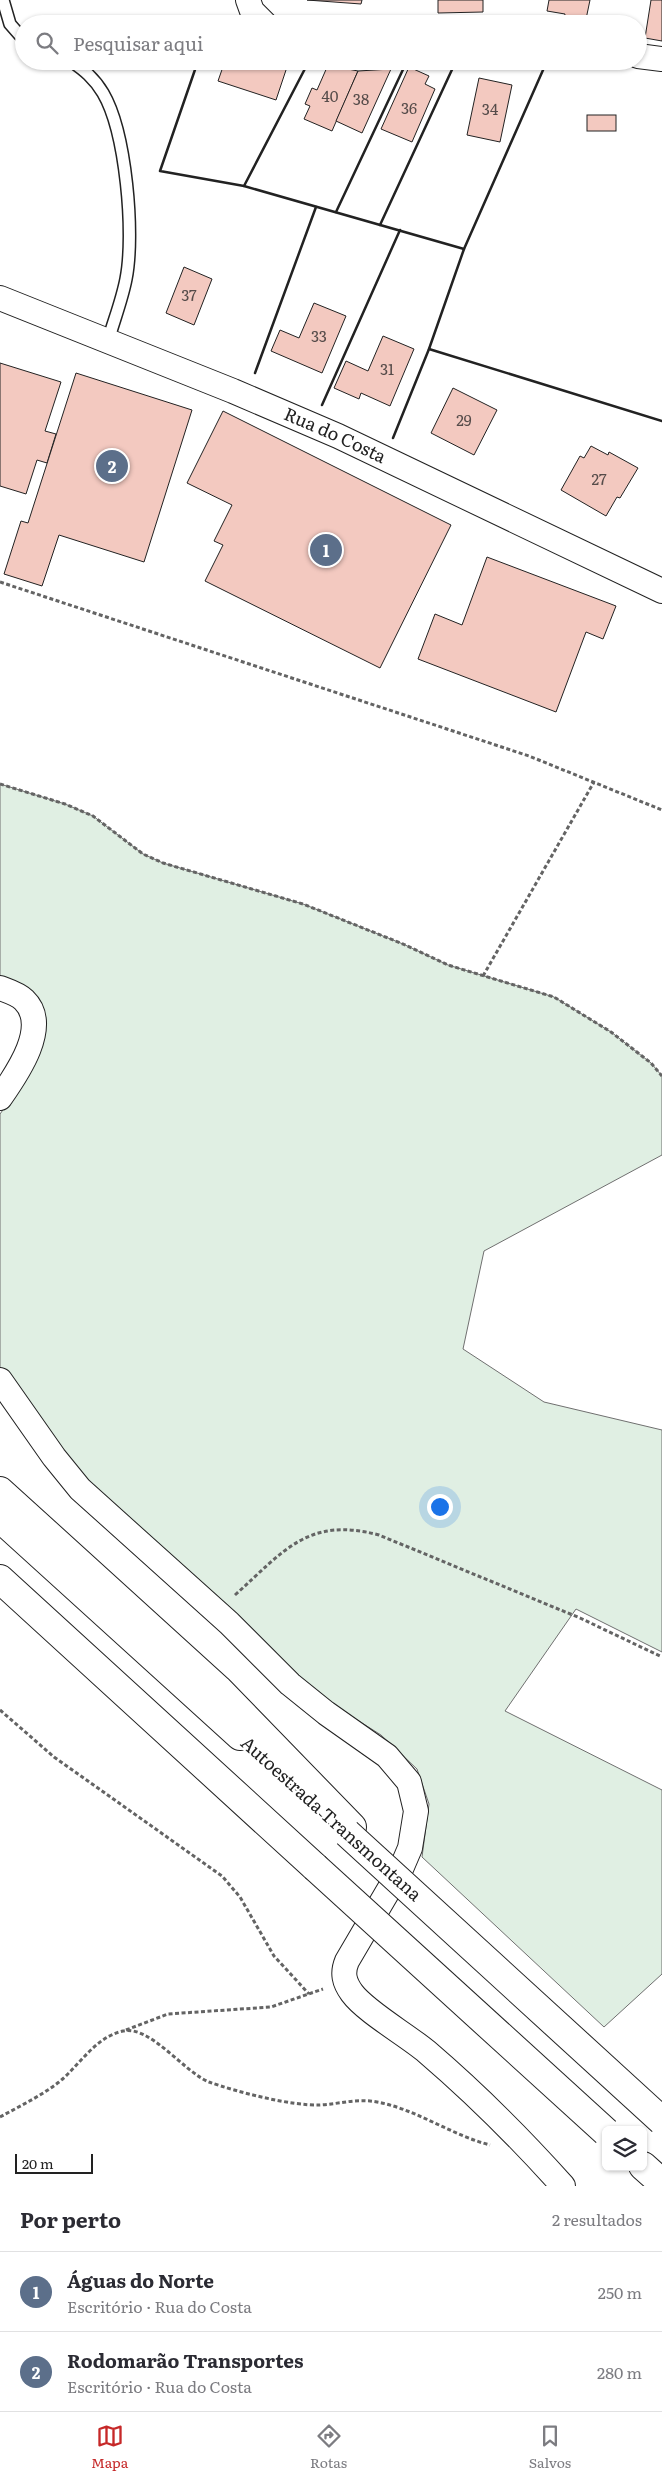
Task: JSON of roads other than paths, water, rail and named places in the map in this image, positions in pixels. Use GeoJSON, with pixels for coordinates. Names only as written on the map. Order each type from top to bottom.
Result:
{"type":"FeatureCollection","features":[{"type":"Feature","properties":{"kind":"highway"},"geometry":{"type":"LineString","coordinates":[[0,1491],[218,1689],[349,1830]]}},
{"type":"Feature","properties":{"kind":"highway","name":"Autoestrada Transmontana"},"geometry":{"type":"LineString","coordinates":[[0,1518],[349,1830],[420,1901],[662,2121]]}},
{"type":"Feature","properties":{"kind":"highway"},"geometry":{"type":"LineString","coordinates":[[0,1580],[602,2128]]}},
{"type":"Feature","properties":{"kind":"highway"},"geometry":{"type":"LineString","coordinates":[[0,1602],[129,1697]]}},
{"type":"Feature","properties":{"kind":"highway"},"geometry":{"type":"LineString","coordinates":[[647,2170],[662,2183]]}},
{"type":"Feature","properties":{"kind":"street"},"geometry":{"type":"LineString","coordinates":[[248,0],[256,15]]}},
{"type":"Feature","properties":{"kind":"street"},"geometry":{"type":"LineString","coordinates":[[647,57],[662,59]]}},
{"type":"Feature","properties":{"kind":"street","name":"Rua do Costa"},"geometry":{"type":"LineString","coordinates":[[0,298],[338,436],[662,590]]}},
{"type":"Feature","properties":{"kind":"street"},"geometry":{"type":"LineString","coordinates":[[0,988],[18,996],[27,1003],[33,1016],[34,1031],[27,1052],[0,1098]]}},
{"type":"Feature","properties":{"kind":"street"},"geometry":{"type":"LineString","coordinates":[[0,1380],[45,1445],[76,1483],[303,1695],[393,1761],[404,1774],[412,1791],[416,1811],[410,1848],[401,1869],[348,1961],[344,1970],[345,1980],[355,1996],[430,2055],[493,2111],[563,2186]]}},
{"type":"Feature","properties":{"kind":"lane"},"geometry":{"type":"LineString","coordinates":[[3,0],[10,24],[15,30]]}},
{"type":"Feature","properties":{"kind":"lane"},"geometry":{"type":"LineString","coordinates":[[84,70],[91,75],[103,93],[112,115],[119,143],[128,201],[130,236],[126,278],[108,341]]}},
{"type":"Feature","properties":{"kind":"place","name":"Rodomarão Transportes"},"geometry":{"type":"Point","coordinates":[112,466]}},
{"type":"Feature","properties":{"kind":"place","name":"Águas do Norte"},"geometry":{"type":"Point","coordinates":[326,550]}}]}
